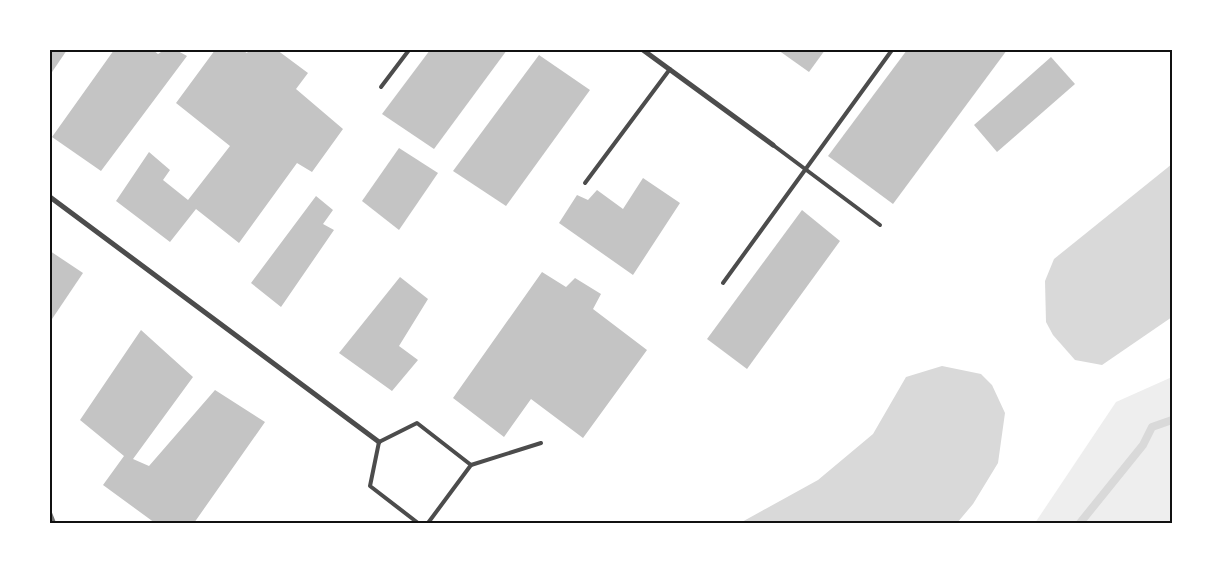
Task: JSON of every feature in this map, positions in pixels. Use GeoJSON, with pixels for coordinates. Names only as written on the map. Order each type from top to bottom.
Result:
{"type":"FeatureCollection","features":[{"type":"Feature","properties":{"kind":"street"},"geometry":{"type":"LineString","coordinates":[[643,50],[773,145]]}},
{"type":"Feature","properties":{"kind":"street"},"geometry":{"type":"LineString","coordinates":[[50,197],[379,442]]}},
{"type":"Feature","properties":{"kind":"lane"},"geometry":{"type":"LineString","coordinates":[[381,87],[408,50]]}},
{"type":"Feature","properties":{"kind":"lane"},"geometry":{"type":"LineString","coordinates":[[723,283],[892,50]]}},
{"type":"Feature","properties":{"kind":"lane"},"geometry":{"type":"LineString","coordinates":[[585,183],[670,70]]}},
{"type":"Feature","properties":{"kind":"lane"},"geometry":{"type":"LineString","coordinates":[[773,145],[880,225]]}},
{"type":"Feature","properties":{"kind":"lane"},"geometry":{"type":"LineString","coordinates":[[418,523],[370,486],[379,442],[417,423],[471,465]]}},
{"type":"Feature","properties":{"kind":"lane"},"geometry":{"type":"LineString","coordinates":[[428,523],[471,465],[541,442]]}},
{"type":"Feature","properties":{"kind":"shaded area"},"geometry":{"type":"Polygon","coordinates":[[[1172,164],[1172,317],[1102,365],[1075,360],[1053,335],[1046,322],[1045,281],[1054,259],[1172,164]]]}},
{"type":"Feature","properties":{"kind":"shaded area"},"geometry":{"type":"Polygon","coordinates":[[[942,366],[981,374],[992,385],[1005,413],[998,463],[973,504],[957,523],[740,523],[818,480],[873,434],[906,377],[942,366]]]}},
{"type":"Feature","properties":{"kind":"shaded area"},"geometry":{"type":"Polygon","coordinates":[[[1172,377],[1172,523],[1035,523],[1116,402],[1172,377]]]}},
{"type":"Feature","properties":{"kind":"building"},"geometry":{"type":"Polygon","coordinates":[[[50,50],[67,50],[50,75],[50,50]]]}},
{"type":"Feature","properties":{"kind":"building"},"geometry":{"type":"Polygon","coordinates":[[[114,50],[153,50],[158,54],[164,50],[176,50],[187,56],[101,171],[52,137],[114,50]]]}},
{"type":"Feature","properties":{"kind":"building"},"geometry":{"type":"Polygon","coordinates":[[[215,50],[242,50],[247,53],[249,50],[277,50],[308,73],[296,89],[343,129],[312,172],[297,163],[239,243],[196,209],[170,242],[116,201],[149,152],[170,170],[163,180],[188,200],[230,146],[176,103],[215,50]]]}},
{"type":"Feature","properties":{"kind":"building"},"geometry":{"type":"Polygon","coordinates":[[[430,50],[507,50],[434,149],[382,114],[430,50]]]}},
{"type":"Feature","properties":{"kind":"building"},"geometry":{"type":"Polygon","coordinates":[[[778,50],[825,50],[809,72],[778,50]]]}},
{"type":"Feature","properties":{"kind":"building"},"geometry":{"type":"Polygon","coordinates":[[[907,50],[1007,50],[893,204],[828,156],[907,50]]]}},
{"type":"Feature","properties":{"kind":"building"},"geometry":{"type":"Polygon","coordinates":[[[539,55],[590,90],[506,206],[453,171],[539,55]]]}},
{"type":"Feature","properties":{"kind":"building"},"geometry":{"type":"Polygon","coordinates":[[[1051,57],[1075,84],[997,152],[974,125],[1051,57]]]}},
{"type":"Feature","properties":{"kind":"building"},"geometry":{"type":"Polygon","coordinates":[[[399,148],[438,173],[399,230],[362,201],[399,148]]]}},
{"type":"Feature","properties":{"kind":"building"},"geometry":{"type":"Polygon","coordinates":[[[643,178],[680,203],[633,275],[559,223],[577,195],[588,200],[597,190],[623,209],[643,178]]]}},
{"type":"Feature","properties":{"kind":"building"},"geometry":{"type":"Polygon","coordinates":[[[316,196],[333,210],[323,224],[334,230],[281,307],[251,283],[316,196]]]}},
{"type":"Feature","properties":{"kind":"building"},"geometry":{"type":"Polygon","coordinates":[[[802,210],[840,241],[747,369],[707,339],[802,210]]]}},
{"type":"Feature","properties":{"kind":"building"},"geometry":{"type":"Polygon","coordinates":[[[50,251],[83,273],[50,322],[50,251]]]}},
{"type":"Feature","properties":{"kind":"building"},"geometry":{"type":"Polygon","coordinates":[[[542,272],[566,287],[575,278],[601,294],[593,309],[647,350],[583,438],[531,399],[504,437],[453,398],[542,272]]]}},
{"type":"Feature","properties":{"kind":"building"},"geometry":{"type":"Polygon","coordinates":[[[400,277],[428,299],[399,346],[418,360],[392,391],[339,353],[400,277]]]}},
{"type":"Feature","properties":{"kind":"building"},"geometry":{"type":"Polygon","coordinates":[[[141,330],[193,377],[133,459],[149,466],[215,390],[265,422],[194,523],[155,523],[103,485],[124,456],[80,420],[141,330]]]}},
{"type":"Feature","properties":{"kind":"waterway"},"geometry":{"type":"LineString","coordinates":[[1080,523],[1143,445],[1152,427],[1172,420]]}},
{"type":"Feature","properties":{"kind":"railway"},"geometry":{"type":"LineString","coordinates":[[50,513],[54,523]]}}]}
